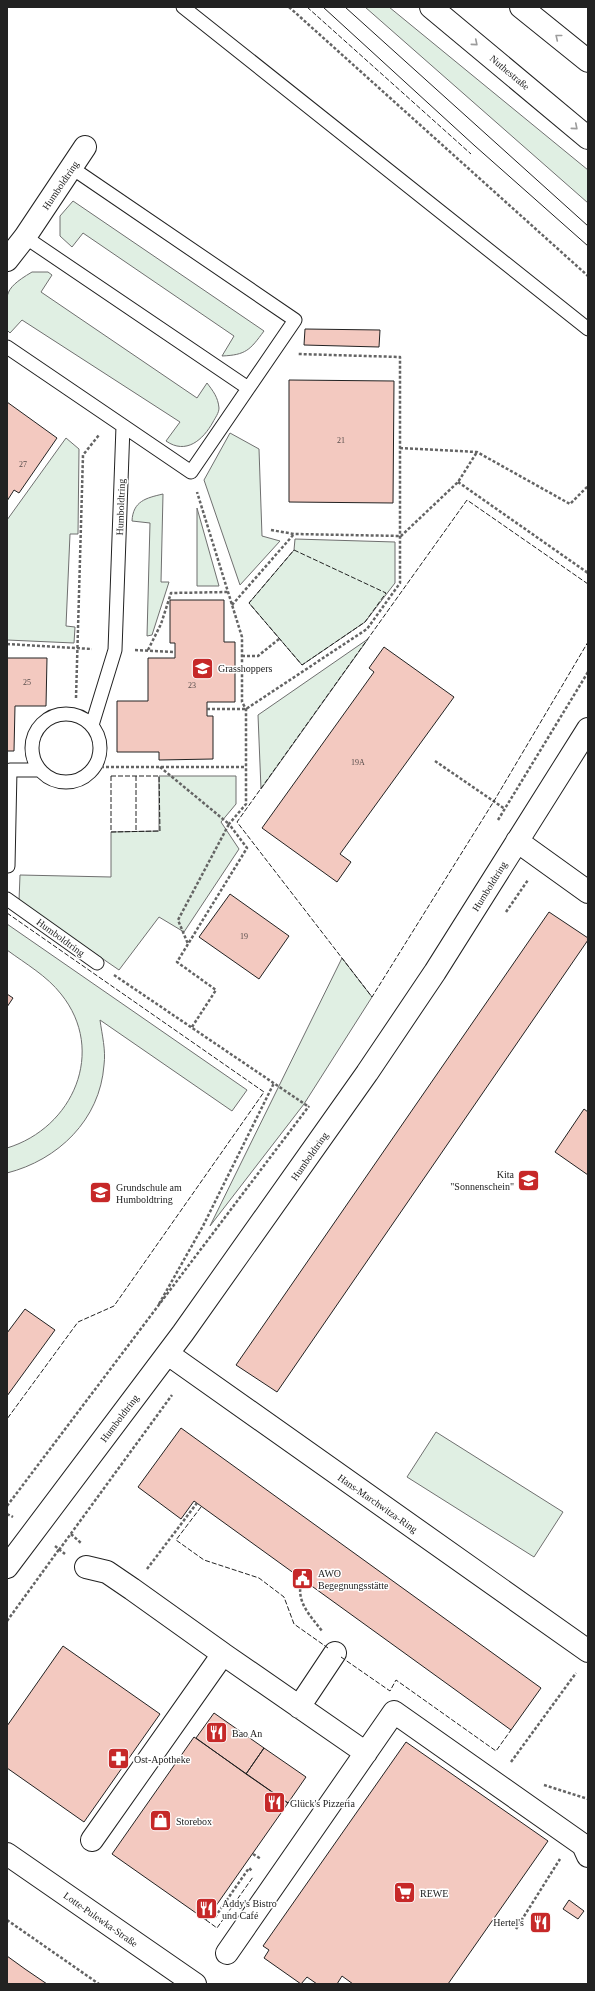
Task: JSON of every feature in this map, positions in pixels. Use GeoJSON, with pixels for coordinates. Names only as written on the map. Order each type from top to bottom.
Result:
{"type":"FeatureCollection","features":[{"type":"Feature","properties":{"kind":"main road","name":"Nuthestraße"},"geometry":{"type":"LineString","coordinates":[[431,7],[588,138]]}},
{"type":"Feature","properties":{"kind":"main road"},"geometry":{"type":"LineString","coordinates":[[522,7],[588,61]]}},
{"type":"Feature","properties":{"kind":"main road","name":"Humboldtring"},"geometry":{"type":"LineString","coordinates":[[7,260],[25,237],[85,147]]}},
{"type":"Feature","properties":{"kind":"main road","name":"Humboldtring"},"geometry":{"type":"LineString","coordinates":[[7,1567],[168,1354],[371,1067],[435,972],[588,729]]}},
{"type":"Feature","properties":{"kind":"main road"},"geometry":{"type":"LineString","coordinates":[[517,841],[588,892]]}},
{"type":"Feature","properties":{"kind":"main road","name":"Hans-Marchwitza-Ring"},"geometry":{"type":"LineString","coordinates":[[168,1354],[584,1650]]}},
{"type":"Feature","properties":{"kind":"main road"},"geometry":{"type":"LineString","coordinates":[[86,1567],[107,1572],[132,1588],[223,1654],[366,1753]]}},
{"type":"Feature","properties":{"kind":"main road"},"geometry":{"type":"LineString","coordinates":[[299,1707],[335,1653]]}},
{"type":"Feature","properties":{"kind":"main road"},"geometry":{"type":"LineString","coordinates":[[92,1840],[223,1654]]}},
{"type":"Feature","properties":{"kind":"main road"},"geometry":{"type":"LineString","coordinates":[[227,1953],[394,1712],[586,1850]]}},
{"type":"Feature","properties":{"kind":"main road","name":"Lotte-Pulewka-Straße"},"geometry":{"type":"LineString","coordinates":[[7,1854],[195,1984]]}},
{"type":"Feature","properties":{"kind":"lane"},"geometry":{"type":"LineString","coordinates":[[183,7],[588,329]]}},
{"type":"Feature","properties":{"kind":"lane"},"geometry":{"type":"LineString","coordinates":[[7,347],[191,472],[295,320],[72,168]]}},
{"type":"Feature","properties":{"kind":"lane"},"geometry":{"type":"LineString","coordinates":[[25,237],[248,388]]}},
{"type":"Feature","properties":{"kind":"lane","name":"Humboldtring"},"geometry":{"type":"LineString","coordinates":[[92,724],[115,650],[117,422]]}},
{"type":"Feature","properties":{"kind":"lane"},"geometry":{"type":"LineString","coordinates":[[8,866],[10,770],[39,770],[57,782],[79,781],[96,768],[101,745],[92,724],[76,715],[54,716],[37,729],[32,750],[39,770]]}},
{"type":"Feature","properties":{"kind":"lane","name":"Humboldtring"},"geometry":{"type":"LineString","coordinates":[[7,899],[97,963]]}},
{"type":"Feature","properties":{"kind":"path"},"geometry":{"type":"LineString","coordinates":[[289,7],[588,276]]}},
{"type":"Feature","properties":{"kind":"path"},"geometry":{"type":"LineString","coordinates":[[207,709],[246,709],[367,629],[400,583],[400,357],[271,354]]}},
{"type":"Feature","properties":{"kind":"path"},"geometry":{"type":"LineString","coordinates":[[76,715],[83,455],[117,422]]}},
{"type":"Feature","properties":{"kind":"path"},"geometry":{"type":"LineString","coordinates":[[400,448],[476,452],[570,504],[588,486]]}},
{"type":"Feature","properties":{"kind":"path"},"geometry":{"type":"LineString","coordinates":[[271,530],[294,534],[401,536],[458,482],[476,452]]}},
{"type":"Feature","properties":{"kind":"path"},"geometry":{"type":"LineString","coordinates":[[188,944],[178,920],[229,824],[246,804],[246,709],[242,702],[242,637],[191,472]]}},
{"type":"Feature","properties":{"kind":"path"},"geometry":{"type":"LineString","coordinates":[[458,482],[588,573]]}},
{"type":"Feature","properties":{"kind":"path"},"geometry":{"type":"LineString","coordinates":[[232,605],[294,534]]}},
{"type":"Feature","properties":{"kind":"path"},"geometry":{"type":"LineString","coordinates":[[148,650],[161,624],[171,593],[228,592]]}},
{"type":"Feature","properties":{"kind":"path"},"geometry":{"type":"LineString","coordinates":[[242,656],[258,656],[279,639]]}},
{"type":"Feature","properties":{"kind":"path"},"geometry":{"type":"LineString","coordinates":[[7,644],[174,652]]}},
{"type":"Feature","properties":{"kind":"path"},"geometry":{"type":"LineString","coordinates":[[496,822],[588,672]]}},
{"type":"Feature","properties":{"kind":"path"},"geometry":{"type":"LineString","coordinates":[[435,761],[504,809]]}},
{"type":"Feature","properties":{"kind":"path"},"geometry":{"type":"LineString","coordinates":[[96,768],[246,766]]}},
{"type":"Feature","properties":{"kind":"path"},"geometry":{"type":"LineString","coordinates":[[160,767],[229,824],[247,848],[177,962],[216,990],[192,1027]]}},
{"type":"Feature","properties":{"kind":"path"},"geometry":{"type":"LineString","coordinates":[[97,963],[309,1107]]}},
{"type":"Feature","properties":{"kind":"path"},"geometry":{"type":"LineString","coordinates":[[153,1314],[203,1226],[274,1083]]}},
{"type":"Feature","properties":{"kind":"path"},"geometry":{"type":"LineString","coordinates":[[7,1506],[313,1101]]}},
{"type":"Feature","properties":{"kind":"path"},"geometry":{"type":"LineString","coordinates":[[132,1588],[197,1504]]}},
{"type":"Feature","properties":{"kind":"path"},"geometry":{"type":"LineString","coordinates":[[7,1621],[71,1534]]}},
{"type":"Feature","properties":{"kind":"path"},"geometry":{"type":"LineString","coordinates":[[302,1579],[299,1590],[305,1609],[322,1632],[341,1644],[335,1653]]}},
{"type":"Feature","properties":{"kind":"path"},"geometry":{"type":"LineString","coordinates":[[495,1784],[584,1650]]}},
{"type":"Feature","properties":{"kind":"path"},"geometry":{"type":"LineString","coordinates":[[516,1929],[565,1851],[586,1850]]}},
{"type":"Feature","properties":{"kind":"path"},"geometry":{"type":"LineString","coordinates":[[7,1920],[99,1984]]}},
{"type":"Feature","properties":{"kind":"green space"},"geometry":{"type":"Polygon","coordinates":[[[365,7],[389,7],[588,170],[588,203],[365,7]]]}},
{"type":"Feature","properties":{"kind":"green space"},"geometry":{"type":"Polygon","coordinates":[[[73,201],[264,331],[251,347],[242,353],[222,356],[234,336],[83,233],[72,247],[60,236],[60,216],[73,201]]]}},
{"type":"Feature","properties":{"kind":"green space"},"geometry":{"type":"Polygon","coordinates":[[[32,272],[48,272],[52,275],[41,292],[197,398],[207,383],[216,397],[219,408],[216,417],[204,435],[193,444],[187,446],[173,445],[166,441],[180,422],[22,320],[10,333],[7,330],[6,301],[10,289],[32,272]]]}},
{"type":"Feature","properties":{"kind":"green space"},"geometry":{"type":"Polygon","coordinates":[[[230,433],[259,449],[262,536],[280,541],[240,585],[204,480],[230,433]]]}},
{"type":"Feature","properties":{"kind":"green space"},"geometry":{"type":"Polygon","coordinates":[[[66,438],[79,449],[78,534],[70,534],[66,626],[75,627],[74,643],[7,640],[7,520],[66,438]]]}},
{"type":"Feature","properties":{"kind":"green space"},"geometry":{"type":"Polygon","coordinates":[[[163,494],[161,582],[169,582],[152,635],[147,636],[150,523],[132,521],[133,514],[138,505],[146,499],[163,494]]]}},
{"type":"Feature","properties":{"kind":"green space"},"geometry":{"type":"Polygon","coordinates":[[[197,508],[219,586],[197,586],[197,508]]]}},
{"type":"Feature","properties":{"kind":"green space"},"geometry":{"type":"Polygon","coordinates":[[[295,539],[395,542],[395,583],[365,622],[302,665],[249,603],[294,550],[295,539]]]}},
{"type":"Feature","properties":{"kind":"green space"},"geometry":{"type":"Polygon","coordinates":[[[368,639],[261,789],[258,715],[368,639]]]}},
{"type":"Feature","properties":{"kind":"green space"},"geometry":{"type":"Polygon","coordinates":[[[159,776],[236,776],[236,804],[221,822],[239,849],[184,932],[159,917],[119,970],[19,901],[20,875],[111,877],[111,832],[159,831],[159,776]]]}},
{"type":"Feature","properties":{"kind":"green space"},"geometry":{"type":"Polygon","coordinates":[[[7,924],[247,1090],[232,1111],[100,1020],[104,1048],[104,1065],[101,1085],[85,1120],[73,1135],[59,1148],[26,1167],[7,1173],[7,1148],[30,1138],[50,1124],[65,1106],[76,1085],[82,1063],[81,1039],[75,1016],[61,994],[49,982],[36,970],[7,950],[7,924]]]}},
{"type":"Feature","properties":{"kind":"green space"},"geometry":{"type":"Polygon","coordinates":[[[342,958],[372,997],[304,1104],[210,1226],[342,958]]]}},
{"type":"Feature","properties":{"kind":"green space"},"geometry":{"type":"Polygon","coordinates":[[[436,1432],[563,1512],[534,1557],[407,1477],[436,1432]]]}},
{"type":"Feature","properties":{"kind":"building"},"geometry":{"type":"Polygon","coordinates":[[[305,329],[380,330],[379,347],[304,345],[305,329]]]}},
{"type":"Feature","properties":{"kind":"building"},"geometry":{"type":"Polygon","coordinates":[[[289,380],[394,381],[393,503],[289,502],[289,380]]]}},
{"type":"Feature","properties":{"kind":"building"},"geometry":{"type":"Polygon","coordinates":[[[7,402],[57,438],[19,493],[14,490],[7,501],[7,402]]]}},
{"type":"Feature","properties":{"kind":"building"},"geometry":{"type":"Polygon","coordinates":[[[170,600],[224,600],[224,642],[235,642],[235,702],[207,702],[207,716],[213,716],[213,759],[159,760],[159,752],[117,752],[117,701],[148,701],[148,658],[175,658],[175,643],[170,643],[170,600]]]}},
{"type":"Feature","properties":{"kind":"building"},"geometry":{"type":"Polygon","coordinates":[[[384,647],[454,697],[340,854],[351,862],[337,882],[262,828],[374,672],[369,668],[384,647]]]}},
{"type":"Feature","properties":{"kind":"building"},"geometry":{"type":"Polygon","coordinates":[[[7,658],[47,658],[46,706],[15,706],[14,751],[7,751],[7,658]]]}},
{"type":"Feature","properties":{"kind":"building"},"geometry":{"type":"Polygon","coordinates":[[[230,894],[289,936],[259,979],[199,937],[230,894]]]}},
{"type":"Feature","properties":{"kind":"building"},"geometry":{"type":"Polygon","coordinates":[[[549,912],[588,938],[588,940],[277,1392],[236,1365],[549,912]]]}},
{"type":"Feature","properties":{"kind":"building"},"geometry":{"type":"Polygon","coordinates":[[[7,994],[13,998],[7,1007],[7,994]]]}},
{"type":"Feature","properties":{"kind":"building"},"geometry":{"type":"Polygon","coordinates":[[[584,1109],[588,1112],[588,1175],[555,1152],[584,1109]]]}},
{"type":"Feature","properties":{"kind":"building"},"geometry":{"type":"Polygon","coordinates":[[[25,1309],[55,1330],[7,1396],[7,1333],[25,1309]]]}},
{"type":"Feature","properties":{"kind":"building"},"geometry":{"type":"Polygon","coordinates":[[[181,1428],[541,1688],[511,1730],[194,1501],[181,1519],[138,1487],[181,1428]]]}},
{"type":"Feature","properties":{"kind":"building"},"geometry":{"type":"Polygon","coordinates":[[[63,1646],[160,1714],[84,1822],[7,1768],[7,1726],[63,1646]]]}},
{"type":"Feature","properties":{"kind":"building"},"geometry":{"type":"Polygon","coordinates":[[[214,1713],[264,1748],[246,1774],[196,1738],[214,1713]]]}},
{"type":"Feature","properties":{"kind":"building"},"geometry":{"type":"Polygon","coordinates":[[[194,1737],[288,1803],[206,1920],[112,1854],[194,1737]]]}},
{"type":"Feature","properties":{"kind":"building","name":"REWE"},"geometry":{"type":"Polygon","coordinates":[[[406,1742],[548,1841],[448,1984],[353,1984],[342,1976],[337,1984],[317,1984],[307,1977],[301,1984],[264,1958],[269,1950],[263,1946],[406,1742]]]}},
{"type":"Feature","properties":{"kind":"building"},"geometry":{"type":"Polygon","coordinates":[[[264,1748],[306,1777],[288,1803],[246,1774],[264,1748]]]}},
{"type":"Feature","properties":{"kind":"building"},"geometry":{"type":"Polygon","coordinates":[[[569,1900],[584,1911],[578,1919],[563,1909],[569,1900]]]}},
{"type":"Feature","properties":{"kind":"building"},"geometry":{"type":"Polygon","coordinates":[[[7,1956],[25,1969],[47,1984],[7,1984],[7,1956]]]}},
{"type":"Feature","properties":{"kind":"tram line"},"geometry":{"type":"LineString","coordinates":[[323,7],[475,146],[588,246]]}},
{"type":"Feature","properties":{"kind":"tram line"},"geometry":{"type":"LineString","coordinates":[[345,7],[588,226]]}},
{"type":"Feature","properties":{"kind":"fence"},"geometry":{"type":"LineString","coordinates":[[307,7],[471,154]]}},
{"type":"Feature","properties":{"kind":"fence"},"geometry":{"type":"LineString","coordinates":[[588,584],[467,500],[237,822],[372,997],[494,801],[588,642]]}},
{"type":"Feature","properties":{"kind":"fence"},"geometry":{"type":"LineString","coordinates":[[294,550],[386,593],[365,622],[302,665],[249,603],[294,550]]}},
{"type":"Feature","properties":{"kind":"fence"},"geometry":{"type":"LineString","coordinates":[[111,776],[159,776],[160,831],[111,832],[111,776]]}},
{"type":"Feature","properties":{"kind":"fence"},"geometry":{"type":"LineString","coordinates":[[136,776],[136,831]]}},
{"type":"Feature","properties":{"kind":"fence"},"geometry":{"type":"LineString","coordinates":[[7,913],[264,1092],[114,1306],[78,1322],[7,1419]]}},
{"type":"Feature","properties":{"kind":"fence"},"geometry":{"type":"LineString","coordinates":[[201,1507],[176,1540],[204,1560],[259,1578],[284,1597],[294,1624],[328,1648]]}},
{"type":"Feature","properties":{"kind":"fence"},"geometry":{"type":"LineString","coordinates":[[341,1657],[390,1691],[396,1680],[496,1751],[511,1730]]}},
{"type":"Feature","properties":{"kind":"fence"},"geometry":{"type":"LineString","coordinates":[[206,1920],[217,1928],[253,1877]]}},
{"type":"Feature","properties":{"kind":"place","name":"Grasshoppers"},"geometry":{"type":"Point","coordinates":[202,668]}},
{"type":"Feature","properties":{"kind":"place","name":"Kita \"Sonnenschein\""},"geometry":{"type":"Point","coordinates":[529,1180]}},
{"type":"Feature","properties":{"kind":"place","name":"Grundschule am Humboldtring"},"geometry":{"type":"Point","coordinates":[100,1193]}},
{"type":"Feature","properties":{"kind":"place","name":"AWO Begegnungsstätte"},"geometry":{"type":"Point","coordinates":[302,1579]}},
{"type":"Feature","properties":{"kind":"place","name":"Bao An"},"geometry":{"type":"Point","coordinates":[217,1733]}},
{"type":"Feature","properties":{"kind":"place","name":"Ost-Apotheke"},"geometry":{"type":"Point","coordinates":[118,1759]}},
{"type":"Feature","properties":{"kind":"place","name":"Glück's Pizzeria"},"geometry":{"type":"Point","coordinates":[275,1803]}},
{"type":"Feature","properties":{"kind":"place","name":"Storebox"},"geometry":{"type":"Point","coordinates":[161,1821]}},
{"type":"Feature","properties":{"kind":"place","name":"REWE"},"geometry":{"type":"Point","coordinates":[405,1893]}},
{"type":"Feature","properties":{"kind":"place","name":"Addy's Bistro und Café"},"geometry":{"type":"Point","coordinates":[207,1909]}},
{"type":"Feature","properties":{"kind":"place","name":"Hertel's"},"geometry":{"type":"Point","coordinates":[540,1922]}}]}
